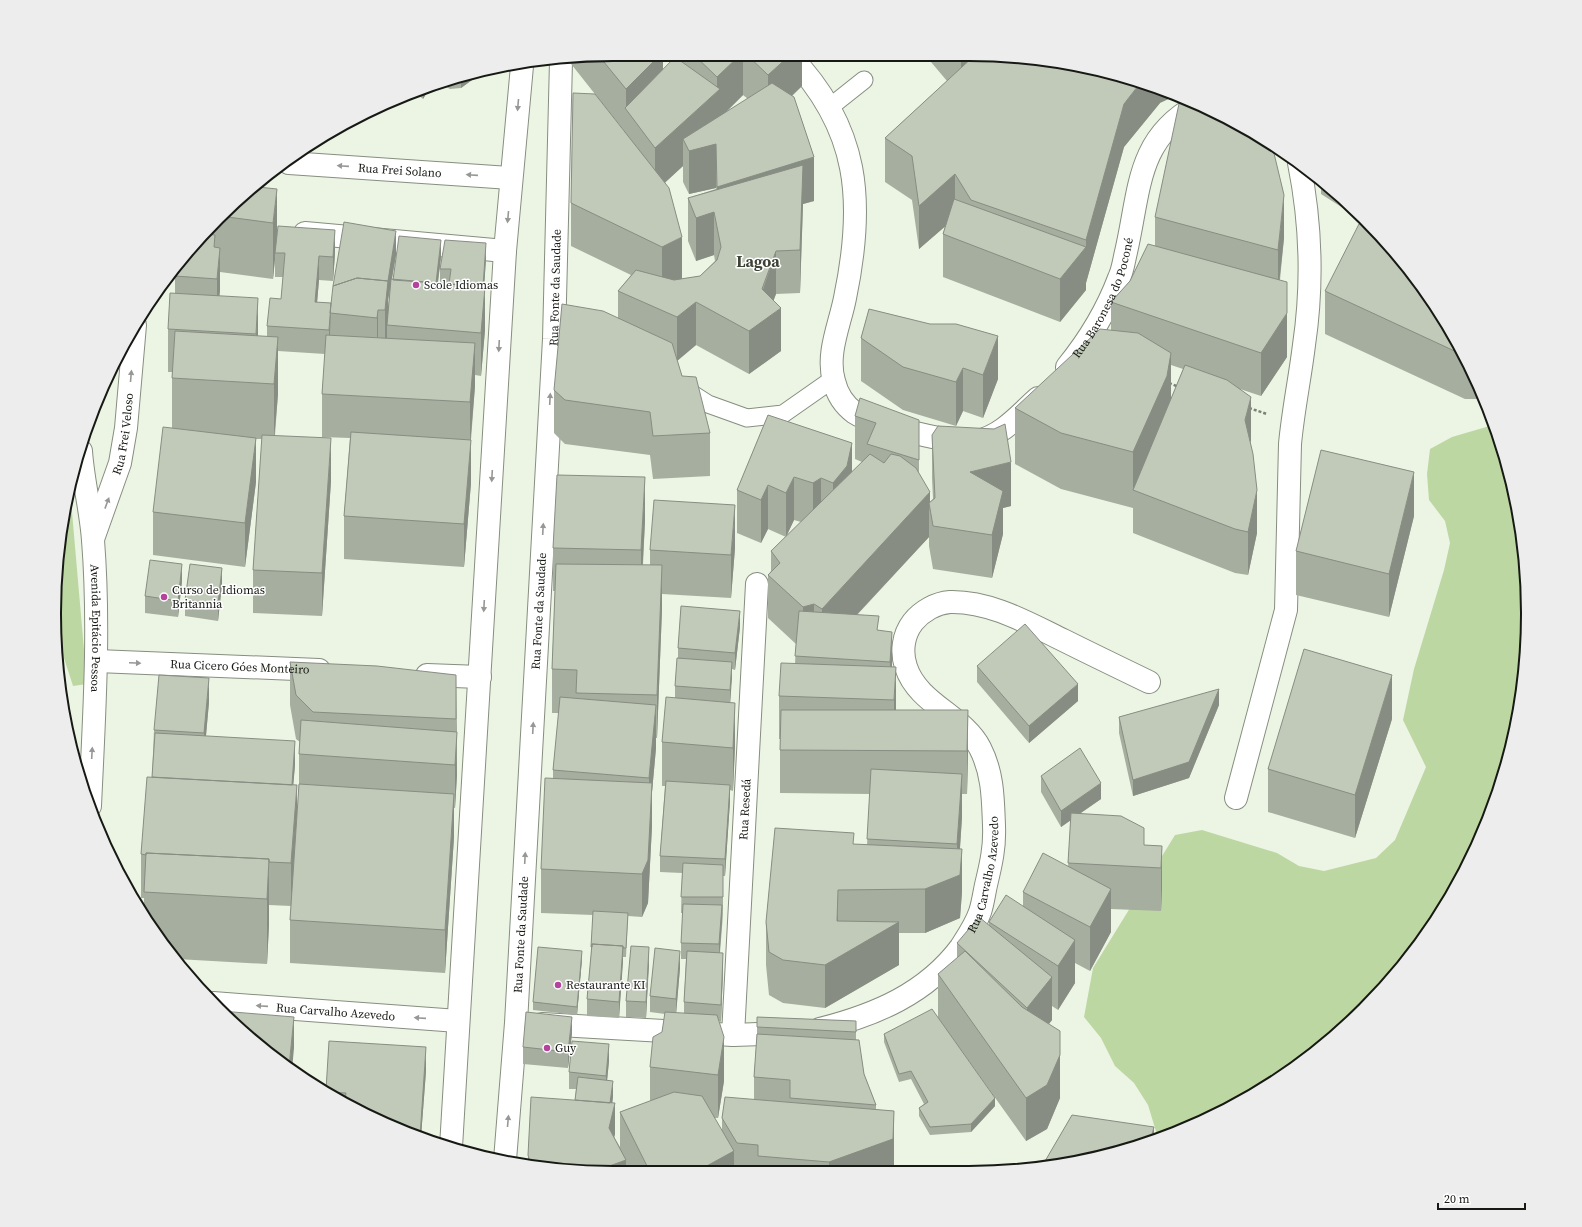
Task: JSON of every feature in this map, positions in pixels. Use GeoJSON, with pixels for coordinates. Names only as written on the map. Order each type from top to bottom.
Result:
{"type":"FeatureCollection","features":[{"type":"Feature","properties":{"kind":"main road","name":"Rua Baronesa do Poconé"},"geometry":{"type":"LineString","coordinates":[[795,61],[813,81],[830,107],[840,128],[853,180],[856,210],[851,266],[832,358],[833,379],[837,392],[844,403],[855,413],[870,419],[945,440],[966,443],[987,438],[1003,429],[1054,383],[1080,351],[1120,278],[1140,180],[1148,156],[1159,136],[1171,122],[1192,108]]}},
{"type":"Feature","properties":{"kind":"main road","name":"Rua Fonte da Saudade"},"geometry":{"type":"LineString","coordinates":[[505,1155],[516,1023],[561,341],[561,64]]}},
{"type":"Feature","properties":{"kind":"main road"},"geometry":{"type":"LineString","coordinates":[[451,1141],[505,251],[522,69]]}},
{"type":"Feature","properties":{"kind":"main road","name":"Rua Frei Solano"},"geometry":{"type":"LineString","coordinates":[[294,163],[511,178]]}},
{"type":"Feature","properties":{"kind":"main road"},"geometry":{"type":"LineString","coordinates":[[1236,798],[1286,610],[1292,421],[1304,345],[1310,268],[1304,189],[1301,172]]}},
{"type":"Feature","properties":{"kind":"main road"},"geometry":{"type":"LineString","coordinates":[[287,232],[505,251]]}},
{"type":"Feature","properties":{"kind":"main road","name":"Rua Frei Veloso"},"geometry":{"type":"LineString","coordinates":[[93,539],[120,463],[126,428],[135,337]]}},
{"type":"Feature","properties":{"kind":"main road","name":"Avenida Epitácio Pessoa"},"geometry":{"type":"LineString","coordinates":[[82,464],[83,480],[93,539],[96,661],[91,792]]}},
{"type":"Feature","properties":{"kind":"main road","name":"Rua Resedá"},"geometry":{"type":"LineString","coordinates":[[733,1035],[757,584]]}},
{"type":"Feature","properties":{"kind":"main road","name":"Rua Carvalho Azevedo"},"geometry":{"type":"LineString","coordinates":[[516,1023],[733,1035],[787,1033],[819,1029],[843,1023],[896,1003],[937,975],[967,938],[980,913],[995,847],[993,789],[988,767],[980,748],[968,730],[921,692],[906,667],[903,645],[907,630],[915,620],[930,607],[949,602],[973,604],[1019,619],[1149,682]]}},
{"type":"Feature","properties":{"kind":"main road","name":"Rua Cicero Góes Monteiro"},"geometry":{"type":"LineString","coordinates":[[96,661],[336,671]]}},
{"type":"Feature","properties":{"kind":"main road"},"geometry":{"type":"LineString","coordinates":[[408,674],[480,677]]}},
{"type":"Feature","properties":{"kind":"main road","name":"Rua Carvalho Azevedo"},"geometry":{"type":"LineString","coordinates":[[223,1004],[458,1021]]}},
{"type":"Feature","properties":{"kind":"lane"},"geometry":{"type":"LineString","coordinates":[[830,107],[864,80]]}},
{"type":"Feature","properties":{"kind":"lane"},"geometry":{"type":"LineString","coordinates":[[668,381],[708,404],[747,418],[783,414],[833,379]]}},
{"type":"Feature","properties":{"kind":"path"},"geometry":{"type":"LineString","coordinates":[[1168,383],[1183,388]]}},
{"type":"Feature","properties":{"kind":"path"},"geometry":{"type":"LineString","coordinates":[[1241,406],[1292,421]]}},
{"type":"Feature","properties":{"kind":"green space"},"geometry":{"type":"Polygon","coordinates":[[[1488,426],[1502,471],[1510,506],[1520,577],[1520,650],[1516,686],[1502,756],[1492,791],[1479,825],[1447,890],[1407,950],[1384,978],[1333,1029],[1305,1052],[1245,1092],[1213,1109],[1156,1133],[1148,1105],[1134,1083],[1115,1066],[1101,1038],[1084,1017],[1093,968],[1175,835],[1202,830],[1277,853],[1299,866],[1324,871],[1376,858],[1395,840],[1426,767],[1403,720],[1414,669],[1444,570],[1450,543],[1445,521],[1429,500],[1427,474],[1430,449],[1452,437],[1488,426]]]}},
{"type":"Feature","properties":{"kind":"green space"},"geometry":{"type":"Polygon","coordinates":[[[72,508],[87,684],[73,686],[62,653],[61,614],[62,577],[72,508]]]}},
{"type":"Feature","properties":{"kind":"building"},"geometry":{"type":"Polygon","coordinates":[[[603,61],[654,61],[626,89],[603,61]]]}},
{"type":"Feature","properties":{"kind":"building"},"geometry":{"type":"Polygon","coordinates":[[[671,61],[681,61],[720,89],[655,148],[625,108],[671,61]]]}},
{"type":"Feature","properties":{"kind":"building"},"geometry":{"type":"Polygon","coordinates":[[[700,61],[734,61],[717,77],[700,61]]]}},
{"type":"Feature","properties":{"kind":"building"},"geometry":{"type":"Polygon","coordinates":[[[753,61],[783,61],[768,75],[753,61]]]}},
{"type":"Feature","properties":{"kind":"building"},"geometry":{"type":"Polygon","coordinates":[[[968,61],[1005,62],[1041,66],[1076,72],[1137,87],[1124,104],[1086,240],[971,200],[955,174],[919,206],[912,156],[885,138],[968,61]]]}},
{"type":"Feature","properties":{"kind":"building"},"geometry":{"type":"Polygon","coordinates":[[[772,83],[794,97],[814,157],[717,187],[716,144],[689,151],[683,139],[772,83]]]}},
{"type":"Feature","properties":{"kind":"building"},"geometry":{"type":"Polygon","coordinates":[[[573,93],[595,94],[669,188],[682,237],[662,247],[571,203],[573,93]]]}},
{"type":"Feature","properties":{"kind":"building"},"geometry":{"type":"Polygon","coordinates":[[[1179,103],[1245,135],[1274,153],[1284,195],[1278,250],[1155,217],[1179,103]]]}},
{"type":"Feature","properties":{"kind":"building"},"geometry":{"type":"Polygon","coordinates":[[[803,165],[800,250],[776,251],[762,289],[781,308],[749,331],[696,302],[677,317],[618,291],[636,270],[674,280],[700,276],[717,260],[721,247],[714,212],[696,218],[688,198],[803,165]]]}},
{"type":"Feature","properties":{"kind":"building"},"geometry":{"type":"Polygon","coordinates":[[[262,187],[277,189],[273,223],[229,217],[262,187]]]}},
{"type":"Feature","properties":{"kind":"building"},"geometry":{"type":"Polygon","coordinates":[[[954,199],[1086,247],[1060,279],[943,234],[954,199]]]}},
{"type":"Feature","properties":{"kind":"building"},"geometry":{"type":"Polygon","coordinates":[[[344,222],[396,231],[388,281],[357,278],[333,286],[344,222]]]}},
{"type":"Feature","properties":{"kind":"building"},"geometry":{"type":"Polygon","coordinates":[[[1360,224],[1384,249],[1407,277],[1428,307],[1454,351],[1325,291],[1360,224]]]}},
{"type":"Feature","properties":{"kind":"building"},"geometry":{"type":"Polygon","coordinates":[[[278,226],[335,230],[333,257],[319,256],[315,302],[331,303],[329,330],[267,326],[270,298],[281,299],[285,253],[275,253],[278,226]]]}},
{"type":"Feature","properties":{"kind":"building"},"geometry":{"type":"Polygon","coordinates":[[[212,235],[215,235],[214,247],[220,248],[217,279],[176,276],[212,235]]]}},
{"type":"Feature","properties":{"kind":"building"},"geometry":{"type":"Polygon","coordinates":[[[399,236],[441,240],[436,283],[393,280],[399,236]]]}},
{"type":"Feature","properties":{"kind":"building"},"geometry":{"type":"Polygon","coordinates":[[[445,240],[486,243],[483,287],[449,284],[451,269],[440,269],[445,240]]]}},
{"type":"Feature","properties":{"kind":"building"},"geometry":{"type":"Polygon","coordinates":[[[1148,244],[1287,282],[1287,313],[1261,353],[1111,302],[1130,281],[1148,244]]]}},
{"type":"Feature","properties":{"kind":"building"},"geometry":{"type":"Polygon","coordinates":[[[357,278],[388,281],[385,310],[378,310],[377,318],[330,313],[333,286],[357,278]]]}},
{"type":"Feature","properties":{"kind":"building"},"geometry":{"type":"Polygon","coordinates":[[[391,279],[485,287],[481,333],[387,325],[391,279]]]}},
{"type":"Feature","properties":{"kind":"building"},"geometry":{"type":"Polygon","coordinates":[[[170,293],[258,298],[256,334],[168,329],[170,293]]]}},
{"type":"Feature","properties":{"kind":"building"},"geometry":{"type":"Polygon","coordinates":[[[562,304],[603,311],[672,343],[682,376],[696,377],[710,433],[653,436],[650,412],[565,400],[554,390],[562,304]]]}},
{"type":"Feature","properties":{"kind":"building"},"geometry":{"type":"Polygon","coordinates":[[[869,309],[930,324],[956,324],[998,336],[983,375],[963,368],[956,382],[903,367],[861,338],[869,309]]]}},
{"type":"Feature","properties":{"kind":"building"},"geometry":{"type":"Polygon","coordinates":[[[1100,329],[1138,333],[1171,353],[1167,376],[1133,452],[1061,433],[1015,408],[1100,329]]]}},
{"type":"Feature","properties":{"kind":"building"},"geometry":{"type":"Polygon","coordinates":[[[175,331],[278,337],[274,384],[172,378],[175,331]]]}},
{"type":"Feature","properties":{"kind":"building"},"geometry":{"type":"Polygon","coordinates":[[[326,335],[475,343],[470,402],[322,394],[326,335]]]}},
{"type":"Feature","properties":{"kind":"building"},"geometry":{"type":"Polygon","coordinates":[[[1185,365],[1227,380],[1251,397],[1245,420],[1253,454],[1257,490],[1248,532],[1235,529],[1133,490],[1185,365]]]}},
{"type":"Feature","properties":{"kind":"building"},"geometry":{"type":"Polygon","coordinates":[[[860,398],[919,420],[919,460],[867,444],[876,423],[855,416],[860,398]]]}},
{"type":"Feature","properties":{"kind":"building"},"geometry":{"type":"Polygon","coordinates":[[[768,415],[852,443],[847,466],[833,483],[821,478],[813,483],[794,477],[786,493],[768,485],[761,500],[737,490],[768,415]]]}},
{"type":"Feature","properties":{"kind":"building"},"geometry":{"type":"Polygon","coordinates":[[[1005,424],[1011,462],[970,472],[1003,491],[992,535],[933,526],[929,503],[935,498],[932,435],[938,426],[994,429],[1005,424]]]}},
{"type":"Feature","properties":{"kind":"building"},"geometry":{"type":"Polygon","coordinates":[[[163,427],[256,438],[245,523],[153,512],[163,427]]]}},
{"type":"Feature","properties":{"kind":"building"},"geometry":{"type":"Polygon","coordinates":[[[351,432],[471,440],[464,524],[344,516],[351,432]]]}},
{"type":"Feature","properties":{"kind":"building"},"geometry":{"type":"Polygon","coordinates":[[[262,435],[331,438],[322,573],[253,570],[262,435]]]}},
{"type":"Feature","properties":{"kind":"building"},"geometry":{"type":"Polygon","coordinates":[[[1321,450],[1414,472],[1389,574],[1296,551],[1321,450]]]}},
{"type":"Feature","properties":{"kind":"building"},"geometry":{"type":"Polygon","coordinates":[[[870,454],[884,463],[891,454],[900,456],[916,468],[930,492],[822,609],[814,604],[803,607],[768,575],[780,563],[771,551],[870,454]]]}},
{"type":"Feature","properties":{"kind":"building"},"geometry":{"type":"Polygon","coordinates":[[[557,475],[645,477],[641,550],[553,548],[557,475]]]}},
{"type":"Feature","properties":{"kind":"building"},"geometry":{"type":"Polygon","coordinates":[[[654,500],[735,505],[731,555],[650,550],[654,500]]]}},
{"type":"Feature","properties":{"kind":"building"},"geometry":{"type":"Polygon","coordinates":[[[150,560],[182,564],[178,601],[145,596],[150,560]]]}},
{"type":"Feature","properties":{"kind":"building"},"geometry":{"type":"Polygon","coordinates":[[[190,564],[222,568],[218,604],[185,600],[190,564]]]}},
{"type":"Feature","properties":{"kind":"building"},"geometry":{"type":"Polygon","coordinates":[[[556,564],[662,565],[657,695],[576,693],[577,670],[552,669],[556,564]]]}},
{"type":"Feature","properties":{"kind":"building"},"geometry":{"type":"Polygon","coordinates":[[[681,606],[740,611],[735,653],[678,648],[681,606]]]}},
{"type":"Feature","properties":{"kind":"building"},"geometry":{"type":"Polygon","coordinates":[[[799,611],[879,616],[877,630],[892,632],[890,662],[795,656],[799,611]]]}},
{"type":"Feature","properties":{"kind":"building"},"geometry":{"type":"Polygon","coordinates":[[[1025,624],[1078,684],[1029,726],[977,666],[1025,624]]]}},
{"type":"Feature","properties":{"kind":"building"},"geometry":{"type":"Polygon","coordinates":[[[1304,649],[1392,675],[1355,795],[1268,769],[1304,649]]]}},
{"type":"Feature","properties":{"kind":"building"},"geometry":{"type":"Polygon","coordinates":[[[677,658],[732,662],[730,690],[675,686],[677,658]]]}},
{"type":"Feature","properties":{"kind":"building"},"geometry":{"type":"Polygon","coordinates":[[[290,662],[377,666],[456,675],[456,719],[313,712],[296,695],[290,662]]]}},
{"type":"Feature","properties":{"kind":"building"},"geometry":{"type":"Polygon","coordinates":[[[781,663],[896,667],[894,700],[779,696],[781,663]]]}},
{"type":"Feature","properties":{"kind":"building"},"geometry":{"type":"Polygon","coordinates":[[[159,675],[209,678],[204,733],[154,730],[159,675]]]}},
{"type":"Feature","properties":{"kind":"building"},"geometry":{"type":"Polygon","coordinates":[[[1219,689],[1189,762],[1133,780],[1119,717],[1219,689]]]}},
{"type":"Feature","properties":{"kind":"building"},"geometry":{"type":"Polygon","coordinates":[[[560,697],[656,705],[649,778],[553,770],[560,697]]]}},
{"type":"Feature","properties":{"kind":"building"},"geometry":{"type":"Polygon","coordinates":[[[666,697],[735,703],[733,748],[662,742],[666,697]]]}},
{"type":"Feature","properties":{"kind":"building"},"geometry":{"type":"Polygon","coordinates":[[[781,710],[968,710],[967,751],[780,750],[781,710]]]}},
{"type":"Feature","properties":{"kind":"building"},"geometry":{"type":"Polygon","coordinates":[[[301,720],[457,732],[455,765],[299,754],[301,720]]]}},
{"type":"Feature","properties":{"kind":"building"},"geometry":{"type":"Polygon","coordinates":[[[155,733],[295,741],[292,785],[152,777],[155,733]]]}},
{"type":"Feature","properties":{"kind":"building"},"geometry":{"type":"Polygon","coordinates":[[[1080,748],[1101,783],[1061,811],[1041,776],[1080,748]]]}},
{"type":"Feature","properties":{"kind":"building"},"geometry":{"type":"Polygon","coordinates":[[[871,769],[962,774],[957,844],[867,839],[871,769]]]}},
{"type":"Feature","properties":{"kind":"building"},"geometry":{"type":"Polygon","coordinates":[[[147,777],[297,785],[291,863],[269,862],[269,859],[141,854],[147,777]]]}},
{"type":"Feature","properties":{"kind":"building"},"geometry":{"type":"Polygon","coordinates":[[[545,778],[652,783],[648,860],[642,874],[541,869],[545,778]]]}},
{"type":"Feature","properties":{"kind":"building"},"geometry":{"type":"Polygon","coordinates":[[[666,781],[730,785],[725,859],[660,856],[666,781]]]}},
{"type":"Feature","properties":{"kind":"building"},"geometry":{"type":"Polygon","coordinates":[[[299,784],[454,794],[445,930],[290,920],[299,784]]]}},
{"type":"Feature","properties":{"kind":"building"},"geometry":{"type":"Polygon","coordinates":[[[1071,813],[1121,816],[1144,828],[1144,845],[1162,846],[1161,868],[1068,863],[1071,813]]]}},
{"type":"Feature","properties":{"kind":"building"},"geometry":{"type":"Polygon","coordinates":[[[775,828],[854,833],[853,844],[962,849],[960,875],[925,889],[838,890],[837,921],[899,922],[825,965],[783,960],[769,952],[766,922],[775,828]]]}},
{"type":"Feature","properties":{"kind":"building"},"geometry":{"type":"Polygon","coordinates":[[[146,853],[269,859],[267,899],[144,892],[146,853]]]}},
{"type":"Feature","properties":{"kind":"building"},"geometry":{"type":"Polygon","coordinates":[[[1043,853],[1111,889],[1090,927],[1023,892],[1043,853]]]}},
{"type":"Feature","properties":{"kind":"building"},"geometry":{"type":"Polygon","coordinates":[[[683,863],[723,865],[723,897],[681,897],[683,863]]]}},
{"type":"Feature","properties":{"kind":"building"},"geometry":{"type":"Polygon","coordinates":[[[1006,895],[1075,940],[1058,966],[989,922],[1006,895]]]}},
{"type":"Feature","properties":{"kind":"building"},"geometry":{"type":"Polygon","coordinates":[[[683,904],[722,905],[719,944],[681,943],[683,904]]]}},
{"type":"Feature","properties":{"kind":"building"},"geometry":{"type":"Polygon","coordinates":[[[593,911],[628,913],[626,948],[623,948],[623,946],[592,944],[591,947],[593,911]]]}},
{"type":"Feature","properties":{"kind":"building"},"geometry":{"type":"Polygon","coordinates":[[[979,917],[1052,977],[1027,1008],[957,943],[979,917]]]}},
{"type":"Feature","properties":{"kind":"building"},"geometry":{"type":"Polygon","coordinates":[[[592,944],[623,946],[619,1002],[587,999],[592,944]]]}},
{"type":"Feature","properties":{"kind":"building"},"geometry":{"type":"Polygon","coordinates":[[[631,946],[649,947],[646,1002],[626,1001],[631,946]]]}},
{"type":"Feature","properties":{"kind":"building","name":"Restaurante KI"},"geometry":{"type":"Polygon","coordinates":[[[538,947],[582,951],[577,1007],[533,1002],[538,947]]]}},
{"type":"Feature","properties":{"kind":"building"},"geometry":{"type":"Polygon","coordinates":[[[655,948],[680,951],[676,999],[650,996],[655,948]]]}},
{"type":"Feature","properties":{"kind":"building"},"geometry":{"type":"Polygon","coordinates":[[[687,951],[723,953],[721,1005],[684,1002],[687,951]]]}},
{"type":"Feature","properties":{"kind":"building"},"geometry":{"type":"Polygon","coordinates":[[[965,951],[1022,1007],[1060,1031],[1060,1055],[1047,1085],[1026,1098],[938,974],[965,951]]]}},
{"type":"Feature","properties":{"kind":"building"},"geometry":{"type":"Polygon","coordinates":[[[932,1009],[995,1098],[971,1124],[930,1127],[919,1108],[928,1102],[911,1071],[899,1074],[884,1034],[932,1009]]]}},
{"type":"Feature","properties":{"kind":"building"},"geometry":{"type":"Polygon","coordinates":[[[231,1012],[294,1017],[290,1061],[249,1029],[231,1012]]]}},
{"type":"Feature","properties":{"kind":"building"},"geometry":{"type":"Polygon","coordinates":[[[526,1012],[572,1017],[568,1052],[523,1047],[526,1012]]]}},
{"type":"Feature","properties":{"kind":"building"},"geometry":{"type":"Polygon","coordinates":[[[665,1012],[717,1015],[724,1037],[718,1075],[650,1067],[653,1037],[662,1032],[665,1012]]]}},
{"type":"Feature","properties":{"kind":"building"},"geometry":{"type":"Polygon","coordinates":[[[757,1017],[856,1021],[856,1032],[757,1027],[757,1017]]]}},
{"type":"Feature","properties":{"kind":"building"},"geometry":{"type":"Polygon","coordinates":[[[757,1034],[859,1040],[864,1074],[876,1105],[790,1098],[790,1080],[754,1077],[757,1034]]]}},
{"type":"Feature","properties":{"kind":"building"},"geometry":{"type":"Polygon","coordinates":[[[329,1041],[426,1047],[420,1131],[369,1109],[345,1097],[346,1093],[338,1093],[326,1085],[329,1041]]]}},
{"type":"Feature","properties":{"kind":"building"},"geometry":{"type":"Polygon","coordinates":[[[572,1041],[609,1044],[606,1076],[569,1072],[572,1041]]]}},
{"type":"Feature","properties":{"kind":"building"},"geometry":{"type":"Polygon","coordinates":[[[578,1077],[613,1081],[610,1103],[575,1100],[578,1077]]]}},
{"type":"Feature","properties":{"kind":"building"},"geometry":{"type":"Polygon","coordinates":[[[674,1092],[702,1096],[734,1151],[707,1166],[647,1166],[620,1112],[674,1092]]]}},
{"type":"Feature","properties":{"kind":"building"},"geometry":{"type":"Polygon","coordinates":[[[531,1097],[615,1103],[609,1128],[626,1160],[610,1166],[577,1165],[529,1159],[528,1155],[531,1097]]]}},
{"type":"Feature","properties":{"kind":"building"},"geometry":{"type":"Polygon","coordinates":[[[725,1097],[894,1111],[893,1139],[829,1162],[758,1156],[758,1145],[737,1143],[722,1118],[725,1097]]]}},
{"type":"Feature","properties":{"kind":"building"},"geometry":{"type":"Polygon","coordinates":[[[1072,1115],[1154,1127],[1152,1135],[1146,1137],[1111,1147],[1046,1160],[1072,1115]]]}},
{"type":"Feature","properties":{"kind":"place","name":"Scole Idiomas"},"geometry":{"type":"Point","coordinates":[416,285]}},
{"type":"Feature","properties":{"kind":"place","name":"Curso de Idiomas Britannia"},"geometry":{"type":"Point","coordinates":[164,597]}},
{"type":"Feature","properties":{"kind":"place","name":"Restaurante KI"},"geometry":{"type":"Point","coordinates":[558,985]}},
{"type":"Feature","properties":{"kind":"place","name":"Guy"},"geometry":{"type":"Point","coordinates":[547,1048]}},
{"type":"Feature","properties":{"kind":"district","name":"Lagoa"},"geometry":{"type":"Point","coordinates":[758,261]}}]}
